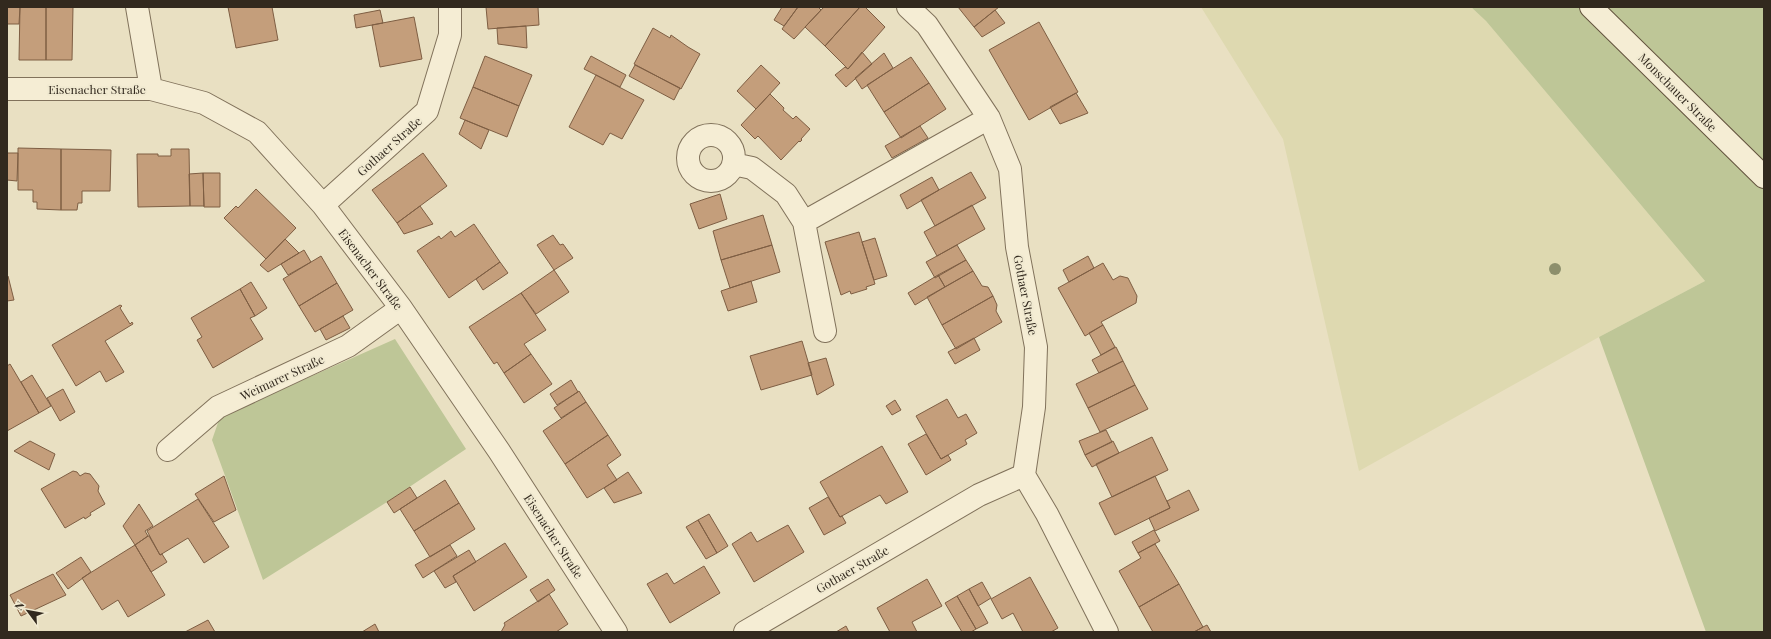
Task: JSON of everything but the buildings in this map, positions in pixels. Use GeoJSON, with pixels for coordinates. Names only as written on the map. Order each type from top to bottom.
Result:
{"type":"FeatureCollection","features":[{"type":"Feature","properties":{"kind":"street"},"geometry":{"type":"LineString","coordinates":[[137,7],[151,89]]}},
{"type":"Feature","properties":{"kind":"street","name":"Gothaer Straße"},"geometry":{"type":"LineString","coordinates":[[323,205],[427,111],[450,35],[450,7]]}},
{"type":"Feature","properties":{"kind":"street","name":"Gothaer Straße"},"geometry":{"type":"LineString","coordinates":[[745,632],[980,495],[1024,475],[1034,407],[1036,347],[1017,247],[1010,168],[988,118],[927,25],[908,7]]}},
{"type":"Feature","properties":{"kind":"street","name":"Monschauer Straße"},"geometry":{"type":"LineString","coordinates":[[1591,7],[1764,177]]}},
{"type":"Feature","properties":{"kind":"street","name":"Eisenacher Straße"},"geometry":{"type":"LineString","coordinates":[[7,89],[151,89],[204,103],[257,132],[323,205],[401,308],[499,451],[616,632]]}},
{"type":"Feature","properties":{"kind":"street"},"geometry":{"type":"LineString","coordinates":[[804,222],[988,118]]}},
{"type":"Feature","properties":{"kind":"street"},"geometry":{"type":"LineString","coordinates":[[733,164],[752,168],[786,194],[804,222],[825,331]]}},
{"type":"Feature","properties":{"kind":"street","name":"Weimarer Straße"},"geometry":{"type":"LineString","coordinates":[[168,450],[218,407],[348,346],[401,308]]}},
{"type":"Feature","properties":{"kind":"street"},"geometry":{"type":"LineString","coordinates":[[1024,475],[1047,514],[1107,632]]}},
{"type":"Feature","properties":{"kind":"shaded area"},"geometry":{"type":"Polygon","coordinates":[[[1201,7],[1471,7],[1486,21],[1705,281],[1599,337],[1359,471],[1283,139],[1201,7]]]}},
{"type":"Feature","properties":{"kind":"green space"},"geometry":{"type":"Polygon","coordinates":[[[1471,7],[1764,7],[1764,632],[1706,632],[1599,337],[1705,281],[1486,21],[1471,7]]]}},
{"type":"Feature","properties":{"kind":"green space"},"geometry":{"type":"Polygon","coordinates":[[[395,339],[466,449],[387,502],[263,580],[212,440],[220,417],[395,339]]]}}]}
